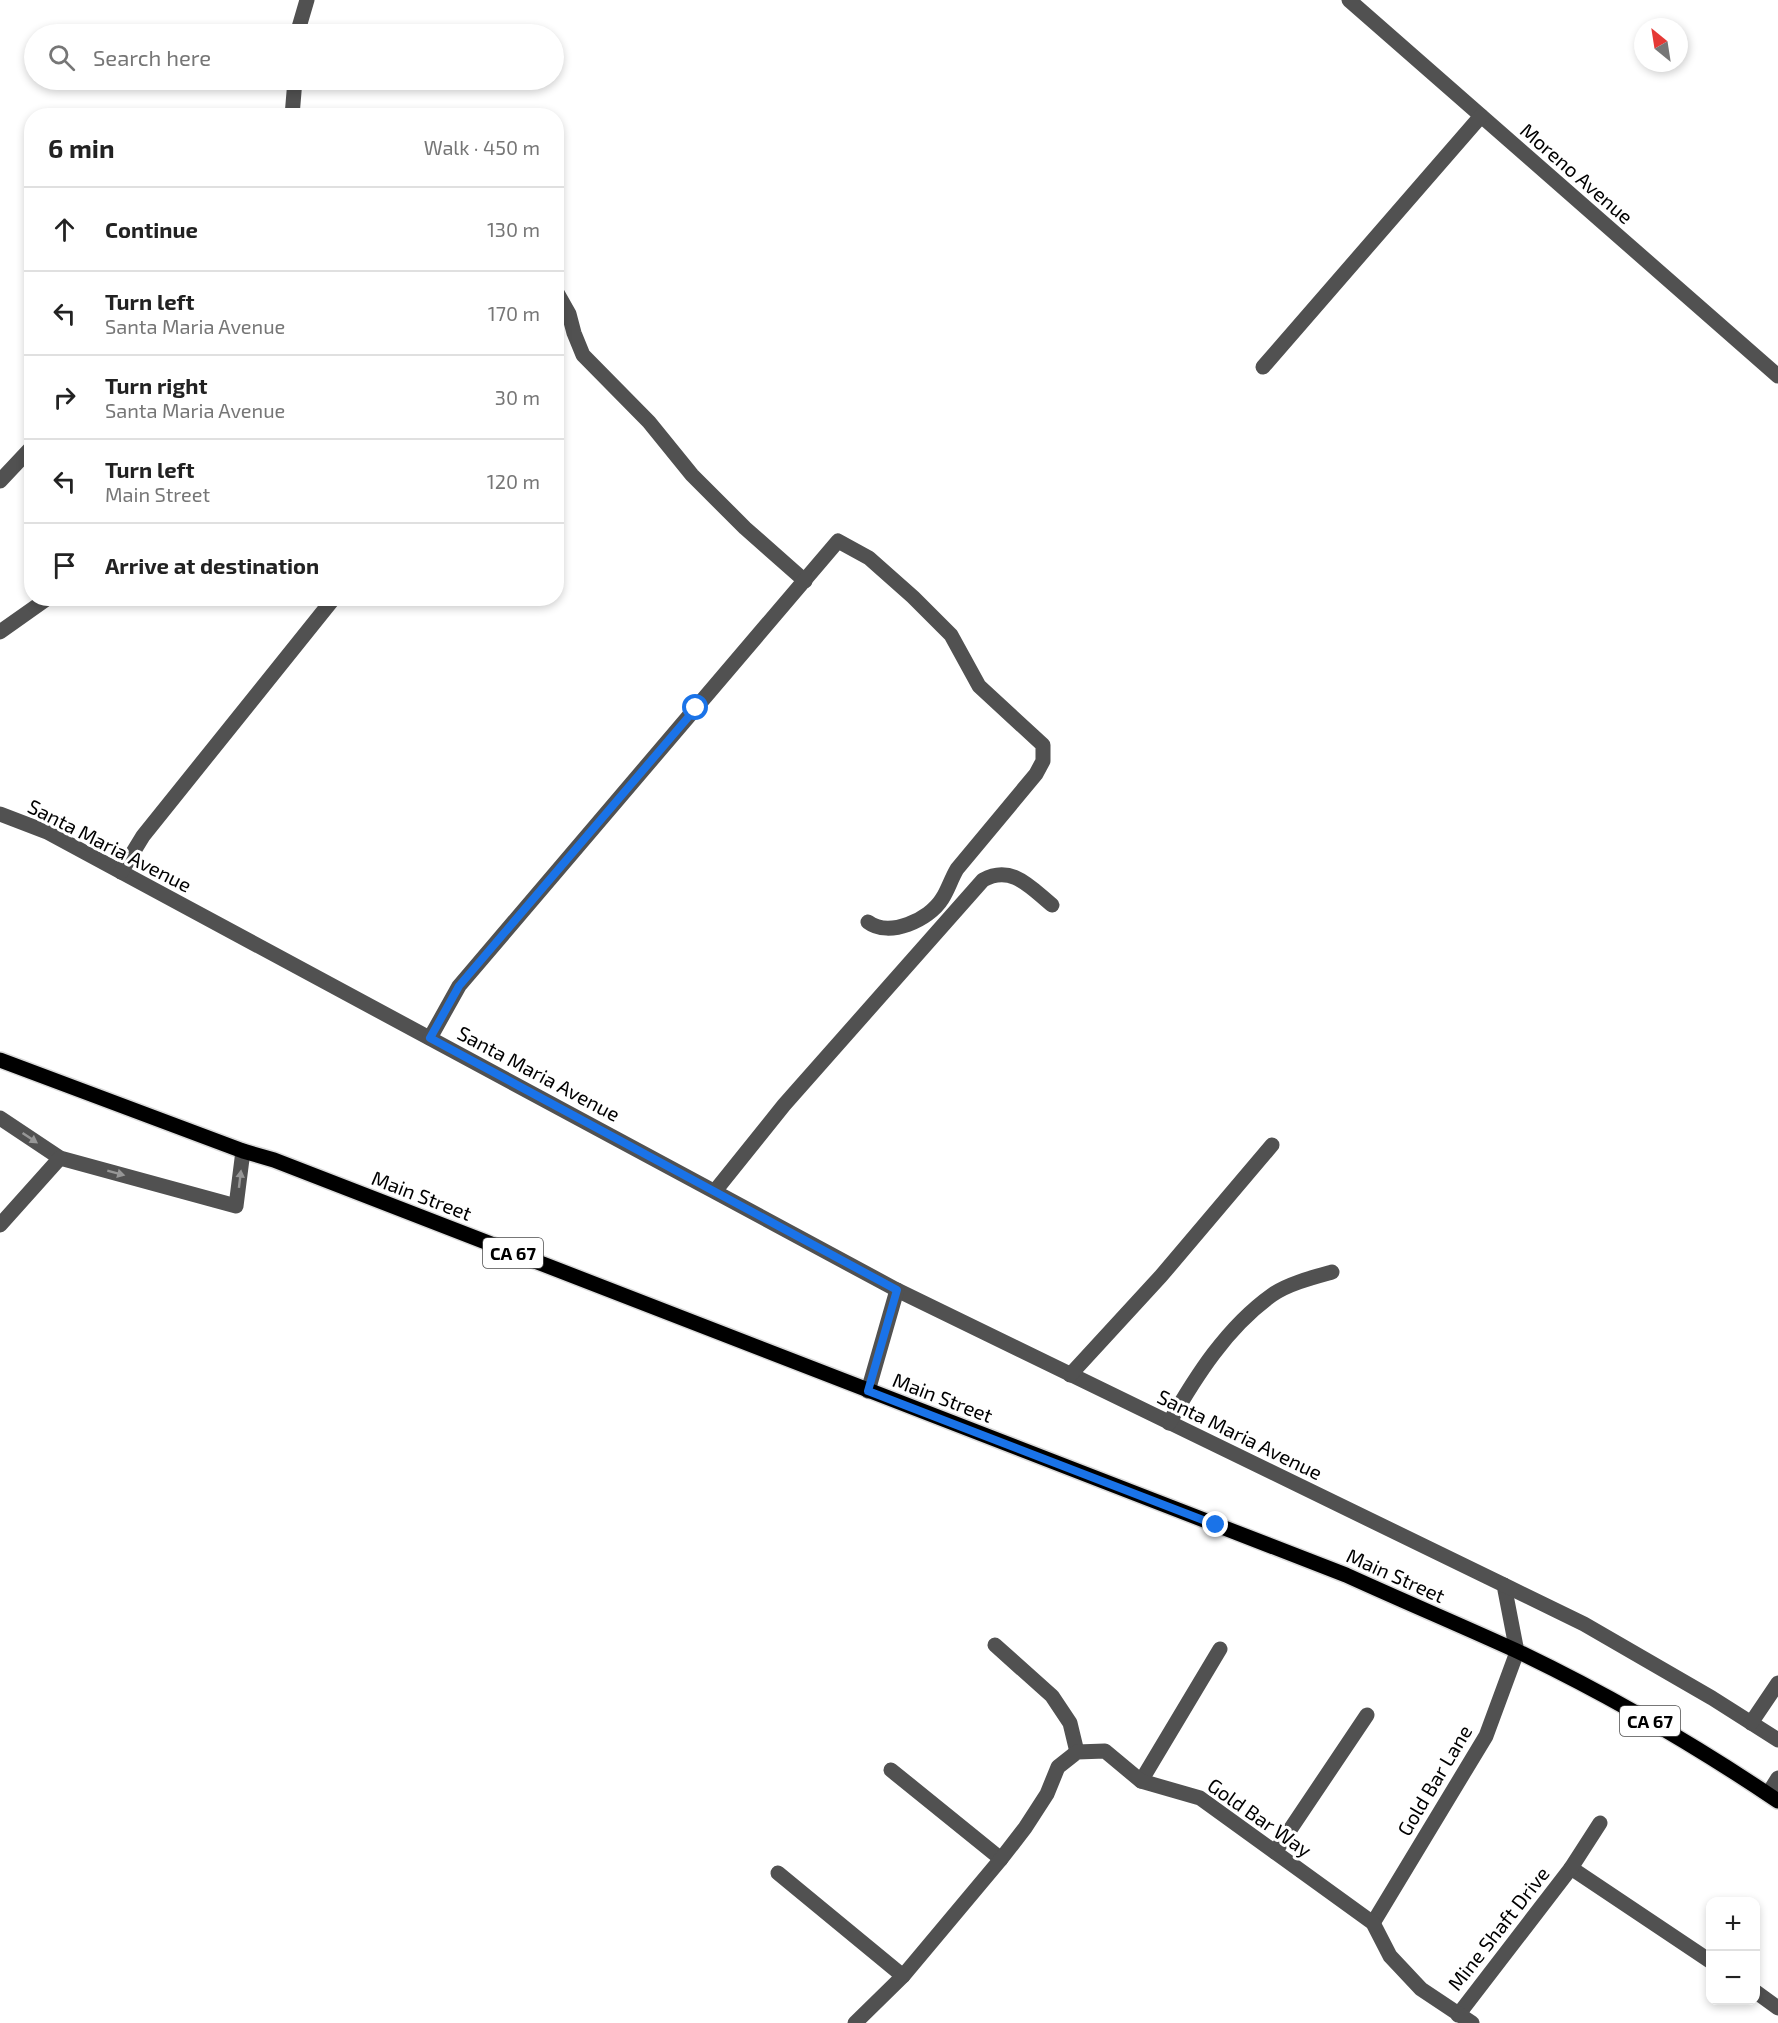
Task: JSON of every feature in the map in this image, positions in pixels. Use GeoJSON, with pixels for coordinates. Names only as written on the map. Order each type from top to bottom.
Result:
{"type":"FeatureCollection","features":[{"type":"Feature","properties":{"kind":"main road","name":"Main Street"},"geometry":{"type":"LineString","coordinates":[[0,1060],[243,1151],[285,1164],[1346,1575],[1517,1652],[1599,1692],[1738,1773],[1773,1797]]}},
{"type":"Feature","properties":{"kind":"street"},"geometry":{"type":"LineString","coordinates":[[300,24],[307,0]]}},
{"type":"Feature","properties":{"kind":"street","name":"Moreno Avenue"},"geometry":{"type":"LineString","coordinates":[[1349,0],[1778,376]]}},
{"type":"Feature","properties":{"kind":"street"},"geometry":{"type":"LineString","coordinates":[[293,108],[294,90]]}},
{"type":"Feature","properties":{"kind":"street"},"geometry":{"type":"LineString","coordinates":[[1263,367],[1481,116]]}},
{"type":"Feature","properties":{"kind":"street"},"geometry":{"type":"LineString","coordinates":[[564,305],[584,355],[649,422],[692,475],[745,528],[805,580]]}},
{"type":"Feature","properties":{"kind":"street"},"geometry":{"type":"LineString","coordinates":[[0,481],[24,456]]}},
{"type":"Feature","properties":{"kind":"street"},"geometry":{"type":"LineString","coordinates":[[430,1038],[459,986],[838,542],[869,558],[913,597],[951,635],[979,686],[1043,745],[1043,761],[1036,774],[957,869],[939,904],[927,914],[900,926],[885,929],[875,927],[868,922]]}},
{"type":"Feature","properties":{"kind":"street"},"geometry":{"type":"LineString","coordinates":[[0,632],[37,606]]}},
{"type":"Feature","properties":{"kind":"street"},"geometry":{"type":"LineString","coordinates":[[121,872],[143,836],[328,606]]}},
{"type":"Feature","properties":{"kind":"street","name":"Santa Maria Avenue"},"geometry":{"type":"LineString","coordinates":[[0,814],[47,832],[897,1290],[1584,1624],[1712,1698],[1778,1740]]}},
{"type":"Feature","properties":{"kind":"street"},"geometry":{"type":"LineString","coordinates":[[715,1191],[784,1105],[983,880],[1003,873],[1017,878],[1052,905]]}},
{"type":"Feature","properties":{"kind":"street"},"geometry":{"type":"LineString","coordinates":[[0,1118],[60,1158],[236,1206],[243,1151]]}},
{"type":"Feature","properties":{"kind":"street"},"geometry":{"type":"LineString","coordinates":[[1070,1375],[1161,1276],[1272,1145]]}},
{"type":"Feature","properties":{"kind":"street"},"geometry":{"type":"LineString","coordinates":[[0,1225],[60,1158]]}},
{"type":"Feature","properties":{"kind":"street"},"geometry":{"type":"LineString","coordinates":[[1169,1423],[1228,1334],[1273,1294],[1332,1272]]}},
{"type":"Feature","properties":{"kind":"street"},"geometry":{"type":"LineString","coordinates":[[868,1391],[897,1290]]}},
{"type":"Feature","properties":{"kind":"street"},"geometry":{"type":"LineString","coordinates":[[1504,1585],[1517,1652]]}},
{"type":"Feature","properties":{"kind":"street"},"geometry":{"type":"LineString","coordinates":[[855,2023],[903,1976],[1001,1859],[1047,1794],[1058,1767],[1077,1752],[1070,1723],[1052,1696],[995,1645]]}},
{"type":"Feature","properties":{"kind":"street"},"geometry":{"type":"LineString","coordinates":[[1141,1781],[1220,1649]]}},
{"type":"Feature","properties":{"kind":"street","name":"Gold Bar Lane"},"geometry":{"type":"LineString","coordinates":[[1372,1923],[1486,1736],[1517,1652]]}},
{"type":"Feature","properties":{"kind":"street"},"geometry":{"type":"LineString","coordinates":[[1751,1723],[1778,1683]]}},
{"type":"Feature","properties":{"kind":"street"},"geometry":{"type":"LineString","coordinates":[[1275,1852],[1366,1715]]}},
{"type":"Feature","properties":{"kind":"street","name":"Gold Bar Way"},"geometry":{"type":"LineString","coordinates":[[1077,1752],[1105,1751],[1141,1781],[1200,1798],[1372,1923],[1390,1956],[1421,1989],[1472,2023]]}},
{"type":"Feature","properties":{"kind":"street"},"geometry":{"type":"LineString","coordinates":[[891,1770],[1001,1859]]}},
{"type":"Feature","properties":{"kind":"street"},"geometry":{"type":"LineString","coordinates":[[1773,1797],[1778,1778]]}},
{"type":"Feature","properties":{"kind":"street","name":"Mine Shaft Drive"},"geometry":{"type":"LineString","coordinates":[[1458,2014],[1571,1868],[1600,1823]]}},
{"type":"Feature","properties":{"kind":"street","name":"Mine Shaft Drive"},"geometry":{"type":"LineString","coordinates":[[1571,1868],[1706,1958]]}},
{"type":"Feature","properties":{"kind":"street"},"geometry":{"type":"LineString","coordinates":[[778,1873],[903,1976]]}},
{"type":"Feature","properties":{"kind":"street"},"geometry":{"type":"LineString","coordinates":[[1760,1995],[1778,2008]]}},
{"type":"Feature","properties":{"kind":"route"},"geometry":{"type":"LineString","coordinates":[[696,708],[459,986],[430,1038],[897,1290],[868,1391],[1216,1525]]}}]}
